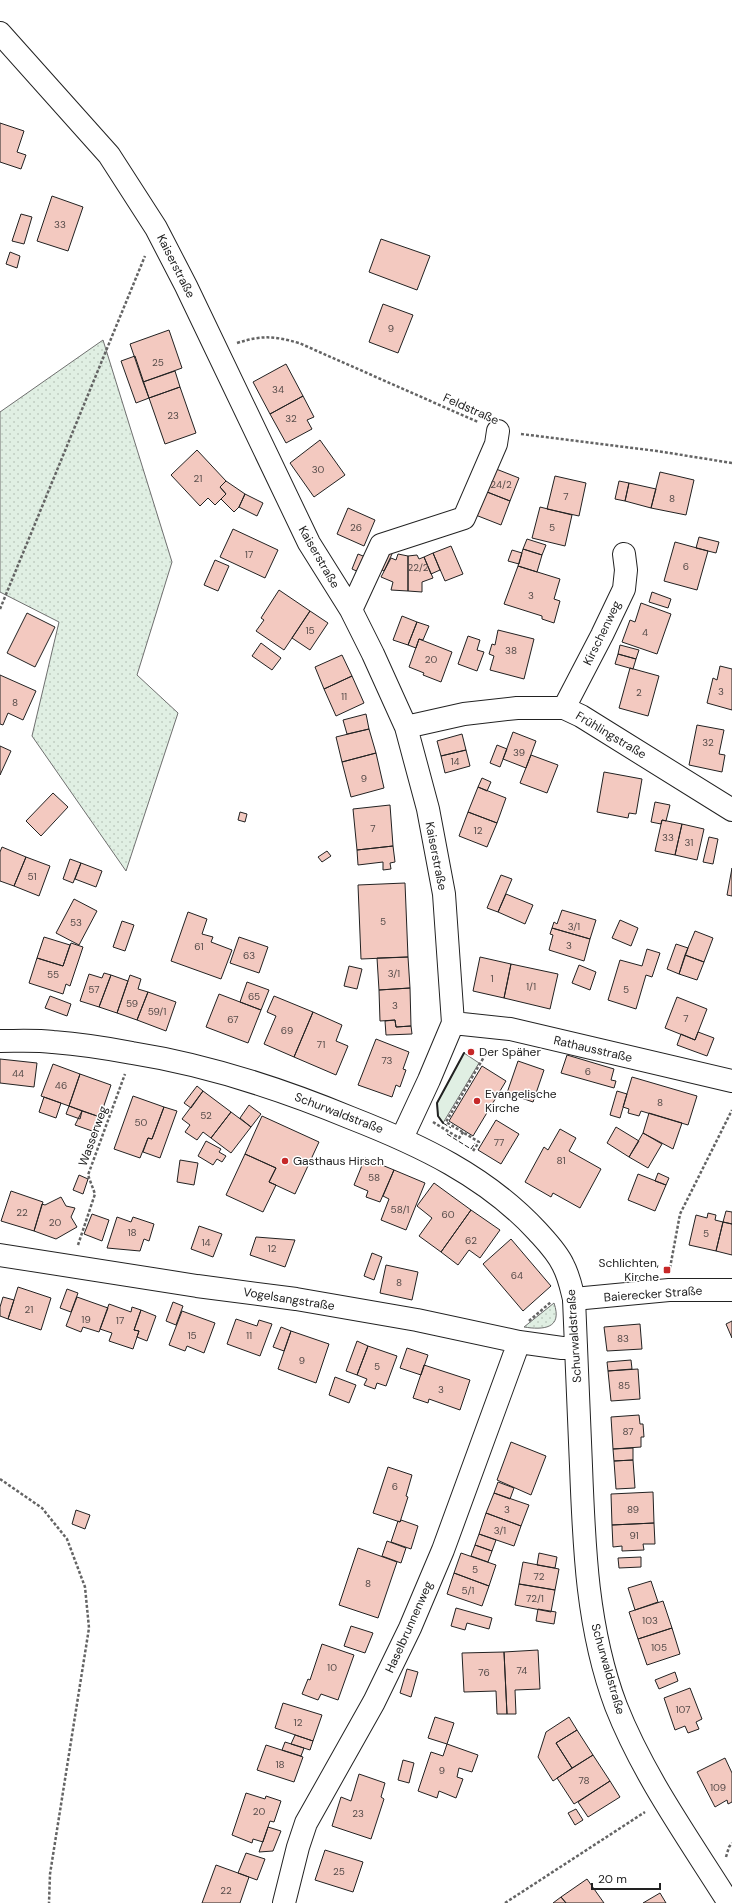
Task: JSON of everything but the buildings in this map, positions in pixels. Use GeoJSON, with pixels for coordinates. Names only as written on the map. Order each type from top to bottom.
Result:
{"type":"FeatureCollection","features":[{"type":"Feature","properties":{"kind":"street","name":"Kaiserstraße"},"geometry":{"type":"LineString","coordinates":[[0,33],[109,155],[156,228],[309,543],[351,610],[406,727],[428,809],[444,894],[452,1023],[429,1080],[402,1138]]}},
{"type":"Feature","properties":{"kind":"street"},"geometry":{"type":"LineString","coordinates":[[351,610],[381,545],[464,518],[496,444],[498,431]]}},
{"type":"Feature","properties":{"kind":"street","name":"Kirschenweg"},"geometry":{"type":"LineString","coordinates":[[564,708],[624,589],[626,570],[624,554]]}},
{"type":"Feature","properties":{"kind":"street","name":"Frühlingstraße"},"geometry":{"type":"LineString","coordinates":[[406,727],[464,714],[517,708],[564,708],[581,716],[732,810]]}},
{"type":"Feature","properties":{"kind":"street","name":"Rathausstraße"},"geometry":{"type":"LineString","coordinates":[[452,1023],[510,1029],[732,1081]]}},
{"type":"Feature","properties":{"kind":"street","name":"Schurwaldstraße"},"geometry":{"type":"LineString","coordinates":[[0,1041],[52,1042],[133,1053],[235,1075],[314,1102],[402,1138],[449,1162],[496,1193],[524,1218],[552,1247],[563,1263],[572,1290],[587,1581],[595,1634],[616,1705],[637,1752],[664,1800],[729,1903]]}},
{"type":"Feature","properties":{"kind":"street","name":"Vogelsangstraße"},"geometry":{"type":"LineString","coordinates":[[0,1255],[197,1286],[296,1299],[417,1320],[513,1341],[562,1348],[576,1348]]}},
{"type":"Feature","properties":{"kind":"street","name":"Baierecker Straße"},"geometry":{"type":"LineString","coordinates":[[572,1290],[732,1290]]}},
{"type":"Feature","properties":{"kind":"street","name":"Haselbrunnenweg"},"geometry":{"type":"LineString","coordinates":[[284,1903],[298,1847],[306,1823],[393,1665],[443,1550],[513,1341]]}},
{"type":"Feature","properties":{"kind":"path"},"geometry":{"type":"LineString","coordinates":[[0,609],[156,228]]}},
{"type":"Feature","properties":{"kind":"path","name":"Feldstraße"},"geometry":{"type":"LineString","coordinates":[[216,349],[256,336],[274,337],[299,343],[498,431],[657,451],[732,463]]}},
{"type":"Feature","properties":{"kind":"path"},"geometry":{"type":"LineString","coordinates":[[474,1151],[479,1142],[446,1122],[481,1064],[499,1028]]}},
{"type":"Feature","properties":{"kind":"path","name":"Wasserweg"},"geometry":{"type":"LineString","coordinates":[[77,1248],[95,1194],[88,1175],[133,1053]]}},
{"type":"Feature","properties":{"kind":"path"},"geometry":{"type":"LineString","coordinates":[[669,1290],[669,1274],[680,1214],[732,1110]]}},
{"type":"Feature","properties":{"kind":"path"},"geometry":{"type":"LineString","coordinates":[[444,1129],[459,1138],[464,1132]]}},
{"type":"Feature","properties":{"kind":"path"},"geometry":{"type":"LineString","coordinates":[[513,1341],[552,1302],[572,1290]]}},
{"type":"Feature","properties":{"kind":"path"},"geometry":{"type":"LineString","coordinates":[[0,1479],[42,1508],[67,1539],[85,1587],[89,1628],[50,1874],[49,1903]]}},
{"type":"Feature","properties":{"kind":"path"},"geometry":{"type":"LineString","coordinates":[[505,1903],[664,1800]]}},
{"type":"Feature","properties":{"kind":"path"},"geometry":{"type":"LineString","coordinates":[[726,1858],[728,1847],[732,1843]]}},
{"type":"Feature","properties":{"kind":"green space"},"geometry":{"type":"Polygon","coordinates":[[[103,340],[172,562],[137,675],[178,713],[126,871],[32,736],[59,622],[0,592],[0,412],[103,340]]]}},
{"type":"Feature","properties":{"kind":"green space"},"geometry":{"type":"Polygon","coordinates":[[[464,1053],[479,1063],[443,1123],[438,1116],[437,1103],[464,1053]]]}},
{"type":"Feature","properties":{"kind":"green space"},"geometry":{"type":"Polygon","coordinates":[[[554,1303],[556,1318],[550,1326],[544,1328],[524,1327],[554,1303]]]}},
{"type":"Feature","properties":{"kind":"fence"},"geometry":{"type":"LineString","coordinates":[[443,1123],[451,1128]]}},
{"type":"Feature","properties":{"kind":"fence"},"geometry":{"type":"LineString","coordinates":[[447,1134],[471,1149],[475,1143]]}},
{"type":"Feature","properties":{"kind":"wall"},"geometry":{"type":"LineString","coordinates":[[443,1123],[438,1116],[437,1103],[464,1053]]}},
{"type":"Feature","properties":{"kind":"place","name":"Der Späher"},"geometry":{"type":"Point","coordinates":[471,1052]}},
{"type":"Feature","properties":{"kind":"place","name":"Evangelische Kirche"},"geometry":{"type":"Point","coordinates":[477,1101]}},
{"type":"Feature","properties":{"kind":"place","name":"Gasthaus Hirsch"},"geometry":{"type":"Point","coordinates":[285,1161]}},
{"type":"Feature","properties":{"kind":"place","name":"Schlichten, Kirche"},"geometry":{"type":"Point","coordinates":[667,1270]}}]}
